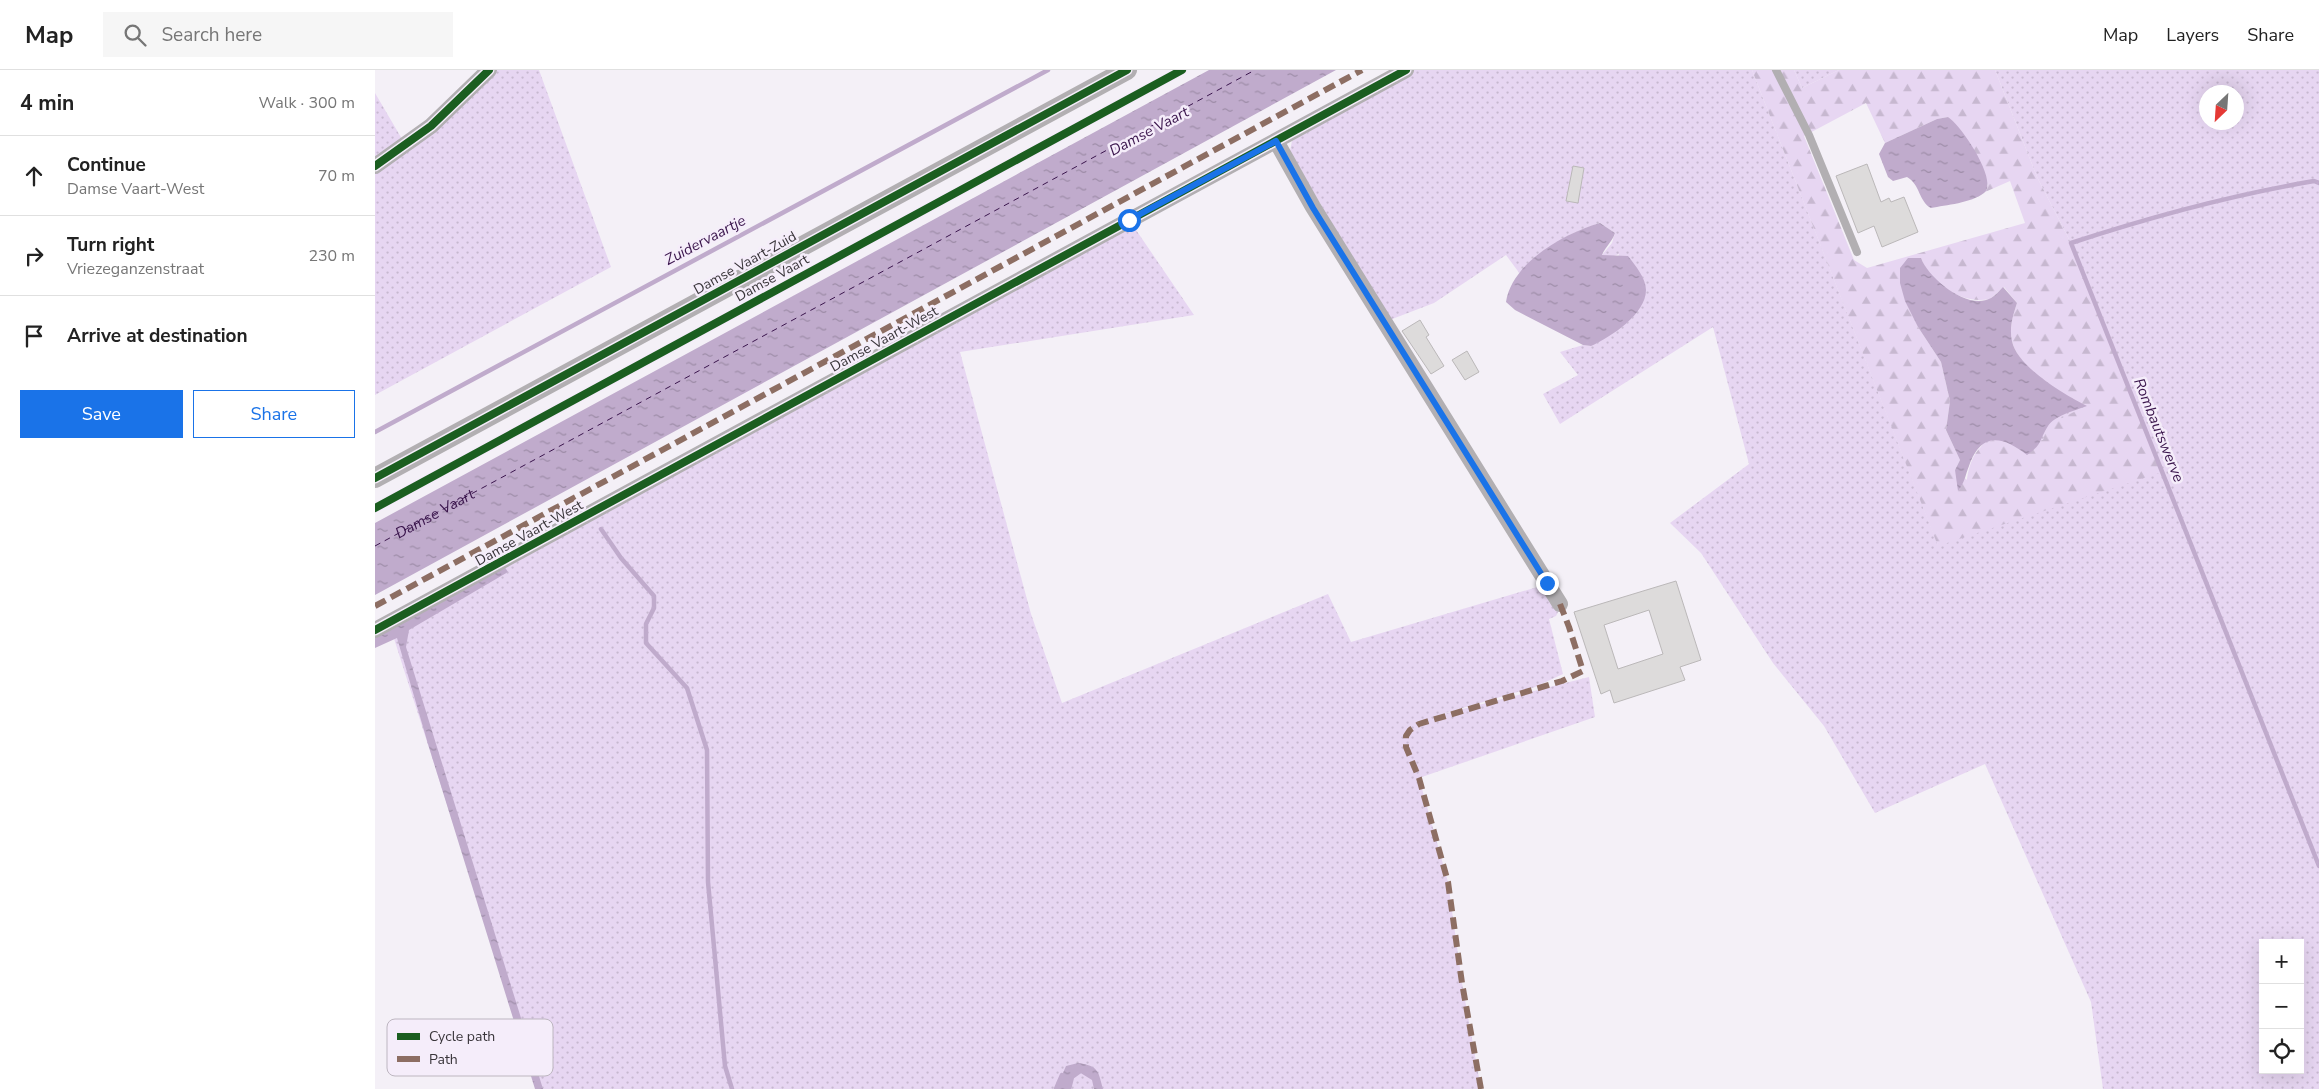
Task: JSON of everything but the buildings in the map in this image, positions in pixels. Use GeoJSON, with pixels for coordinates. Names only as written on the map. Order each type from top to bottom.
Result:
{"type":"FeatureCollection","features":[{"type":"Feature","properties":{"kind":"street"},"geometry":{"type":"LineString","coordinates":[[375,166],[431,126],[489,70]]}},
{"type":"Feature","properties":{"kind":"street","name":"Damse Vaart-Zuid"},"geometry":{"type":"LineString","coordinates":[[375,478],[1127,70]]}},
{"type":"Feature","properties":{"kind":"street","name":"Damse Vaart-West"},"geometry":{"type":"LineString","coordinates":[[375,630],[1406,70]]}},
{"type":"Feature","properties":{"kind":"street"},"geometry":{"type":"LineString","coordinates":[[1276,141],[1313,208],[1560,604]]}},
{"type":"Feature","properties":{"kind":"lane"},"geometry":{"type":"LineString","coordinates":[[1776,70],[1809,135],[1857,252]]}},
{"type":"Feature","properties":{"kind":"green space"},"geometry":{"type":"Polygon","coordinates":[[[495,70],[539,70],[611,267],[375,395],[375,93],[402,139],[495,70]]]}},
{"type":"Feature","properties":{"kind":"green space"},"geometry":{"type":"Polygon","coordinates":[[[1414,70],[1752,70],[1938,545],[2071,243],[2037,177],[1995,70],[2319,70],[2319,1089],[2103,1089],[2091,1002],[1985,764],[1875,813],[1824,726],[1773,663],[1701,553],[1670,523],[1749,464],[1713,327],[1560,424],[1543,394],[1578,375],[1560,352],[1583,345],[1591,346],[1619,254],[1611,257],[1602,255],[1612,243],[1615,233],[1600,223],[1588,227],[1556,243],[1520,274],[1506,255],[1434,303],[1387,321],[1290,151],[1292,141],[1414,70]]]}},
{"type":"Feature","properties":{"kind":"green space"},"geometry":{"type":"Polygon","coordinates":[[[1752,70],[1794,70],[1802,88],[1839,70],[1995,70],[2037,177],[2071,243],[2162,472],[1938,546],[1752,70]],[[1866,103],[1804,136],[1854,260],[1867,268],[2025,223],[2010,181],[1985,192],[1988,185],[1948,117],[1937,119],[1885,143],[1866,103]],[[1921,258],[1918,327],[1941,362],[1950,401],[1946,430],[1960,460],[1955,470],[1967,480],[1970,466],[1976,453],[1986,443],[2001,439],[2012,443],[2043,440],[2048,425],[2086,406],[2043,379],[2032,370],[2016,351],[2012,341],[2011,326],[2017,303],[2004,287],[1989,299],[1968,299],[1939,284],[1925,267],[1921,258]]]}},
{"type":"Feature","properties":{"kind":"green space"},"geometry":{"type":"Polygon","coordinates":[[[1794,70],[1839,70],[1802,88],[1794,70]]]}},
{"type":"Feature","properties":{"kind":"green space"},"geometry":{"type":"Polygon","coordinates":[[[1132,224],[1194,315],[960,352],[1031,614],[1062,703],[1328,594],[1351,642],[1544,585],[1558,612],[1556,616],[1549,619],[1563,674],[1535,687],[1435,716],[1589,677],[1595,717],[1419,778],[1448,882],[1462,983],[1481,1089],[538,1089],[534,1076],[553,1076],[553,1019],[516,1019],[389,623],[1132,224]]]}},
{"type":"Feature","properties":{"kind":"water"},"geometry":{"type":"Polygon","coordinates":[[[1209,70],[1336,70],[375,595],[375,523],[1209,70]]]}},
{"type":"Feature","properties":{"kind":"water"},"geometry":{"type":"Polygon","coordinates":[[[1948,117],[1969,141],[1977,154],[1987,177],[1987,187],[1984,193],[1972,199],[1931,208],[1924,202],[1915,184],[1907,177],[1893,181],[1888,177],[1879,154],[1885,143],[1937,119],[1948,117]]]}},
{"type":"Feature","properties":{"kind":"water"},"geometry":{"type":"Polygon","coordinates":[[[1600,223],[1615,233],[1602,255],[1628,256],[1642,276],[1646,290],[1640,308],[1634,316],[1617,331],[1591,346],[1583,345],[1515,310],[1506,302],[1510,288],[1518,274],[1542,251],[1571,234],[1600,223]]]}},
{"type":"Feature","properties":{"kind":"water"},"geometry":{"type":"Polygon","coordinates":[[[1908,258],[1921,258],[1932,275],[1950,291],[1961,297],[1982,301],[1991,298],[2003,287],[2017,303],[2011,326],[2012,341],[2016,351],[2032,370],[2043,379],[2087,406],[2051,422],[2038,445],[2027,455],[2001,441],[1986,442],[1974,455],[1964,482],[1958,491],[1955,470],[1960,460],[1946,430],[1950,401],[1941,362],[1918,327],[1905,301],[1900,283],[1900,268],[1908,258]]]}},
{"type":"Feature","properties":{"kind":"water"},"geometry":{"type":"Polygon","coordinates":[[[504,566],[508,572],[409,630],[406,647],[521,1019],[513,1019],[397,638],[375,648],[375,637],[504,566]]]}},
{"type":"Feature","properties":{"kind":"water"},"geometry":{"type":"Polygon","coordinates":[[[1078,1063],[1090,1066],[1096,1070],[1103,1089],[1094,1089],[1092,1080],[1079,1072],[1072,1077],[1069,1089],[1056,1089],[1066,1066],[1078,1063]]]}},
{"type":"Feature","properties":{"kind":"water"},"geometry":{"type":"Polygon","coordinates":[[[531,1076],[539,1076],[543,1089],[535,1089],[531,1076]]]}},
{"type":"Feature","properties":{"kind":"waterway","name":"Zuidervaartje"},"geometry":{"type":"LineString","coordinates":[[375,432],[1048,70]]}},
{"type":"Feature","properties":{"kind":"waterway","name":"Rombautswerve"},"geometry":{"type":"LineString","coordinates":[[2319,183],[2314,181],[2222,200],[2131,224],[2071,243],[2319,866]]}},
{"type":"Feature","properties":{"kind":"waterway"},"geometry":{"type":"LineString","coordinates":[[601,529],[621,558],[654,596],[654,608],[646,624],[646,643],[687,688],[707,750],[708,882],[725,1066],[732,1089]]}},
{"type":"Feature","properties":{"kind":"waterway"},"geometry":{"type":"LineString","coordinates":[[1069,1089],[1072,1077],[1079,1072]]}},
{"type":"Feature","properties":{"kind":"waterway"},"geometry":{"type":"LineString","coordinates":[[1056,1089],[1062,1075]]}},
{"type":"Feature","properties":{"kind":"ferry route"},"geometry":{"type":"LineString","coordinates":[[375,546],[1255,70]]}},
{"type":"Feature","properties":{"kind":"marked path"},"geometry":{"type":"LineString","coordinates":[[375,606],[1362,70]]}},
{"type":"Feature","properties":{"kind":"marked path"},"geometry":{"type":"LineString","coordinates":[[1481,1089],[1462,983],[1448,882],[1419,778],[1406,747],[1406,736],[1410,730],[1419,724],[1562,681],[1583,671],[1560,604]]}},
{"type":"Feature","properties":{"kind":"cycle path"},"geometry":{"type":"LineString","coordinates":[[375,166],[431,126],[489,70]]}},
{"type":"Feature","properties":{"kind":"cycle path","name":"Damse Vaart"},"geometry":{"type":"LineString","coordinates":[[375,478],[1127,70]]}},
{"type":"Feature","properties":{"kind":"cycle path","name":"Damse Vaart"},"geometry":{"type":"LineString","coordinates":[[375,508],[1182,70]]}},
{"type":"Feature","properties":{"kind":"cycle path"},"geometry":{"type":"LineString","coordinates":[[375,630],[1406,70]]}},
{"type":"Feature","properties":{"kind":"route"},"geometry":{"type":"LineString","coordinates":[[1129,220],[1276,141],[1313,208],[1547,583]]}}]}
